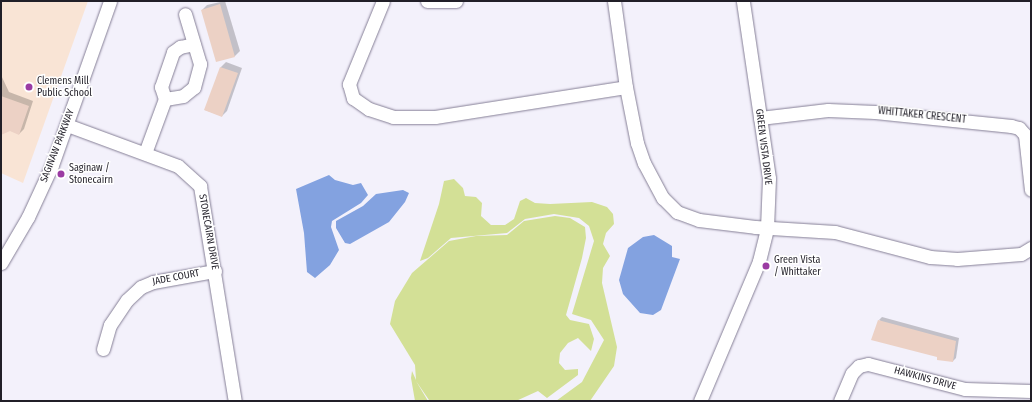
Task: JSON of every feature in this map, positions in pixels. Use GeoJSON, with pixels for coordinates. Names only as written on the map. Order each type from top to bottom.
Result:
{"type":"FeatureCollection","features":[{"type":"Feature","properties":{"kind":"street","name":"SAGINAW PARKWAY"},"geometry":{"type":"LineString","coordinates":[[1,263],[41,190],[67,124],[110,1]]}},
{"type":"Feature","properties":{"kind":"street"},"geometry":{"type":"LineString","coordinates":[[383,1],[349,84],[353,98],[368,109],[393,117],[435,116],[626,87]]}},
{"type":"Feature","properties":{"kind":"street"},"geometry":{"type":"LineString","coordinates":[[427,1],[456,1]]}},
{"type":"Feature","properties":{"kind":"street"},"geometry":{"type":"LineString","coordinates":[[614,1],[626,87],[637,143],[644,163],[669,206],[677,212],[699,220],[768,228],[835,232],[930,257],[957,259],[1022,254],[1031,248]]}},
{"type":"Feature","properties":{"kind":"street","name":"GREEN VISTA DRIVE"},"geometry":{"type":"LineString","coordinates":[[700,401],[759,261],[768,228],[769,178],[743,1]]}},
{"type":"Feature","properties":{"kind":"street"},"geometry":{"type":"LineString","coordinates":[[165,99],[183,96],[194,87],[200,64],[185,14]]}},
{"type":"Feature","properties":{"kind":"street"},"geometry":{"type":"LineString","coordinates":[[145,153],[165,99],[160,87],[173,52],[180,46],[194,44]]}},
{"type":"Feature","properties":{"kind":"street","name":"WHITTAKER CRESCENT"},"geometry":{"type":"LineString","coordinates":[[760,118],[828,110],[867,111],[1019,128],[1025,135],[1031,190]]}},
{"type":"Feature","properties":{"kind":"street","name":"STONECAIRN DRIVE"},"geometry":{"type":"LineString","coordinates":[[67,124],[178,166],[195,178],[200,186],[235,401]]}},
{"type":"Feature","properties":{"kind":"street","name":"JADE COURT"},"geometry":{"type":"LineString","coordinates":[[103,349],[110,325],[127,300],[141,287],[153,282],[215,271]]}},
{"type":"Feature","properties":{"kind":"street","name":"HAWKINS DRIVE"},"geometry":{"type":"LineString","coordinates":[[840,401],[852,373],[859,366],[868,364],[965,389],[1031,391]]}},
{"type":"Feature","properties":{"kind":"shaded area","name":"Clemens Mill Public School"},"geometry":{"type":"Polygon","coordinates":[[[1,1],[88,1],[23,183],[1,173],[1,1]]]}},
{"type":"Feature","properties":{"kind":"green space"},"geometry":{"type":"Polygon","coordinates":[[[454,179],[463,188],[465,196],[476,197],[482,203],[481,216],[491,225],[505,225],[514,219],[520,201],[526,198],[535,203],[550,204],[592,202],[607,207],[613,214],[614,224],[606,233],[603,244],[610,256],[603,268],[602,283],[617,347],[614,366],[590,401],[556,401],[582,382],[604,340],[591,320],[572,314],[594,241],[589,226],[579,218],[554,214],[525,219],[507,233],[451,238],[428,258],[420,261],[439,204],[444,181],[454,179]]]}},
{"type":"Feature","properties":{"kind":"green space"},"geometry":{"type":"Polygon","coordinates":[[[555,216],[570,218],[585,227],[586,238],[582,258],[566,315],[570,320],[589,324],[594,339],[591,351],[578,338],[568,343],[560,353],[559,363],[565,370],[578,369],[578,375],[547,398],[538,391],[516,401],[429,400],[416,381],[428,401],[415,401],[411,378],[412,371],[416,380],[415,365],[390,324],[395,301],[412,273],[449,241],[476,236],[507,235],[524,221],[555,216]]]}},
{"type":"Feature","properties":{"kind":"water"},"geometry":{"type":"Polygon","coordinates":[[[329,175],[335,180],[353,185],[361,183],[368,195],[361,203],[332,221],[331,227],[339,250],[330,265],[315,278],[307,272],[304,233],[296,189],[329,175]]]}},
{"type":"Feature","properties":{"kind":"water"},"geometry":{"type":"Polygon","coordinates":[[[403,190],[409,193],[405,202],[389,222],[350,244],[345,243],[336,228],[336,221],[363,206],[376,194],[403,190]]]}},
{"type":"Feature","properties":{"kind":"water"},"geometry":{"type":"Polygon","coordinates":[[[654,235],[672,246],[672,257],[680,259],[661,310],[653,315],[640,313],[623,294],[619,280],[628,248],[643,237],[654,235]]]}},
{"type":"Feature","properties":{"kind":"building"},"geometry":{"type":"Polygon","coordinates":[[[220,4],[235,57],[216,62],[201,10],[220,4]]]}},
{"type":"Feature","properties":{"kind":"building"},"geometry":{"type":"Polygon","coordinates":[[[220,67],[238,73],[222,117],[204,110],[220,67]]]}},
{"type":"Feature","properties":{"kind":"building"},"geometry":{"type":"Polygon","coordinates":[[[1,96],[29,106],[19,135],[10,131],[1,135],[1,96]]]}},
{"type":"Feature","properties":{"kind":"building"},"geometry":{"type":"Polygon","coordinates":[[[878,320],[956,341],[953,362],[937,360],[937,357],[871,340],[878,320]]]}},
{"type":"Feature","properties":{"kind":"place","name":"Clemens Mill Public School"},"geometry":{"type":"Point","coordinates":[29,87]}},
{"type":"Feature","properties":{"kind":"place","name":"Saginaw / Stonecairn"},"geometry":{"type":"Point","coordinates":[61,174]}},
{"type":"Feature","properties":{"kind":"place","name":"Green Vista / Whittaker"},"geometry":{"type":"Point","coordinates":[766,266]}}]}
